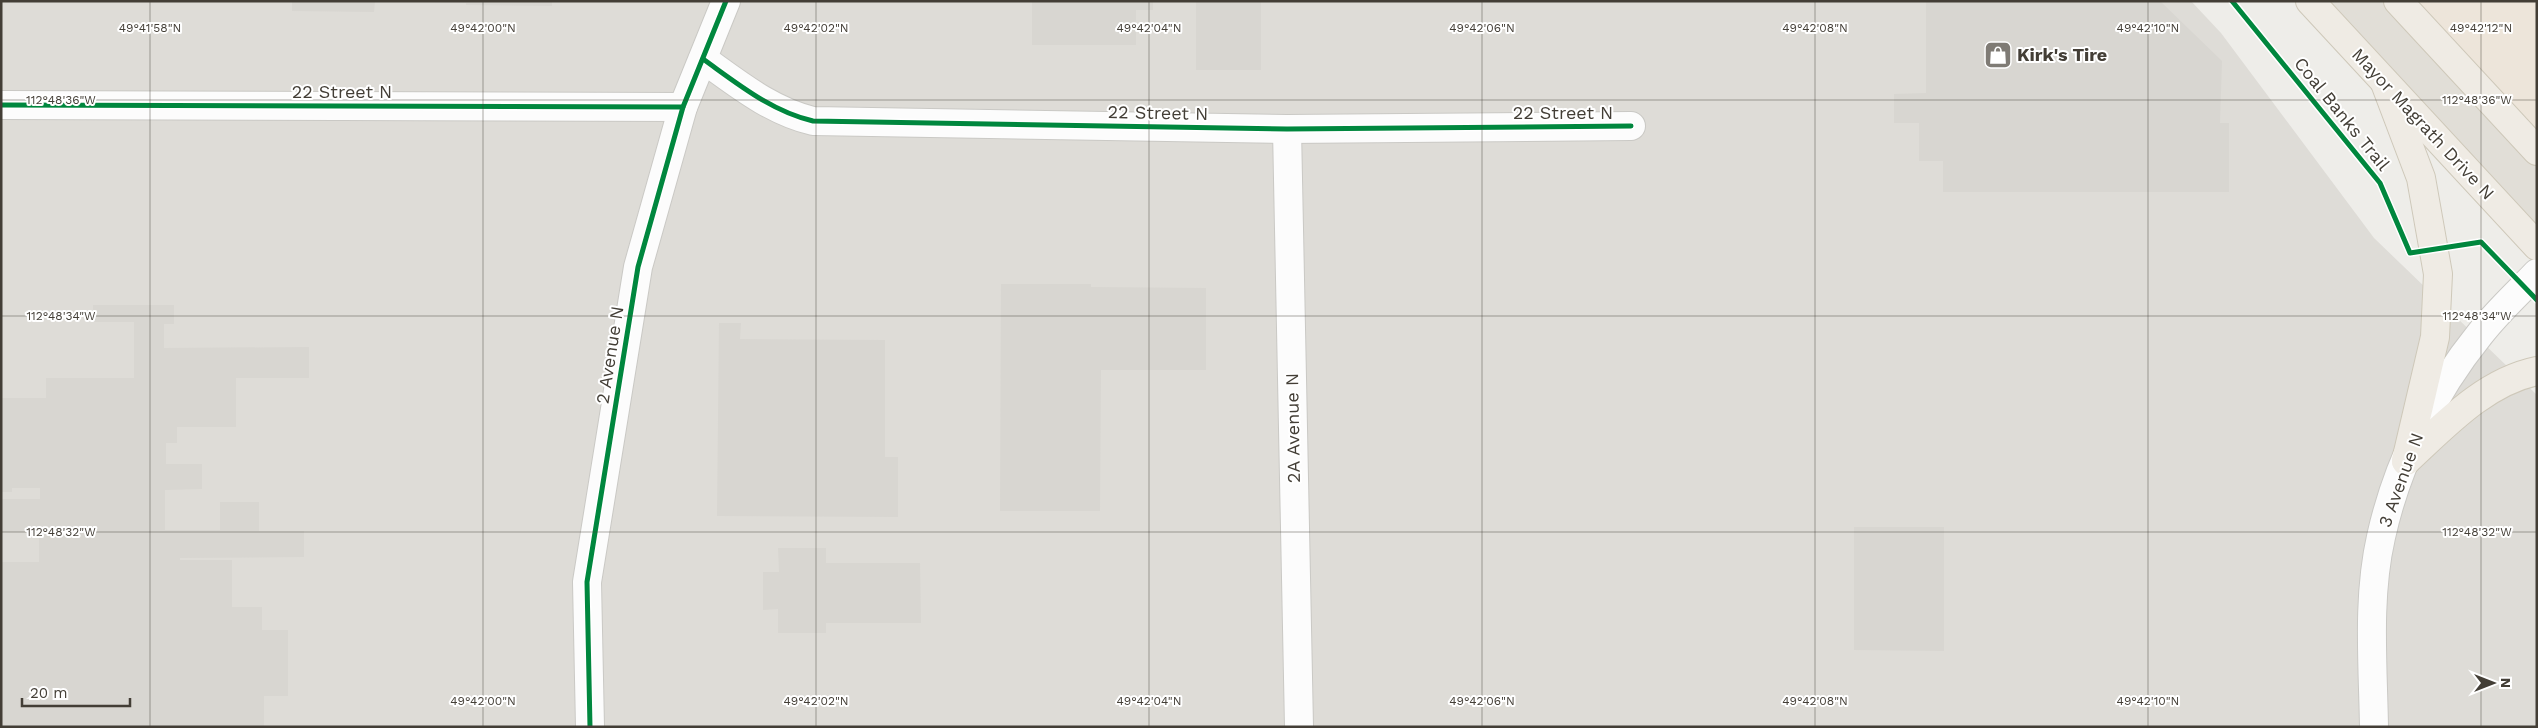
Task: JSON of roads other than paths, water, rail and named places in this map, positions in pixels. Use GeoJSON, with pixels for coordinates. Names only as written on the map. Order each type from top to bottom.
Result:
{"type":"FeatureCollection","features":[{"type":"Feature","properties":{"kind":"main road","name":"Mayor Magrath Drive N"},"geometry":{"type":"LineString","coordinates":[[2310,1],[2537,246]]}},
{"type":"Feature","properties":{"kind":"main road"},"geometry":{"type":"LineString","coordinates":[[2402,4],[2537,151]]}},
{"type":"Feature","properties":{"kind":"main road"},"geometry":{"type":"LineString","coordinates":[[2385,83],[2421,178],[2438,274],[2435,337],[2406,461]]}},
{"type":"Feature","properties":{"kind":"main road"},"geometry":{"type":"LineString","coordinates":[[2406,461],[2468,404],[2521,374],[2537,371]]}},
{"type":"Feature","properties":{"kind":"street","name":"2 Avenue N"},"geometry":{"type":"LineString","coordinates":[[590,727],[587,582],[638,267],[683,107],[726,1]]}},
{"type":"Feature","properties":{"kind":"street","name":"22 Street N"},"geometry":{"type":"LineString","coordinates":[[703,59],[776,109],[813,121],[1287,129],[1631,126]]}},
{"type":"Feature","properties":{"kind":"street","name":"22 Street N"},"geometry":{"type":"LineString","coordinates":[[1,105],[683,107]]}},
{"type":"Feature","properties":{"kind":"street","name":"2A Avenue N"},"geometry":{"type":"LineString","coordinates":[[1287,129],[1299,727]]}},
{"type":"Feature","properties":{"kind":"street","name":"3 Avenue N"},"geometry":{"type":"LineString","coordinates":[[2374,727],[2374,586],[2380,538],[2406,461],[2422,424],[2448,378],[2480,334],[2537,273]]}},
{"type":"Feature","properties":{"kind":"place","name":"Kirk's Tire"},"geometry":{"type":"Point","coordinates":[1998,55]}}]}
